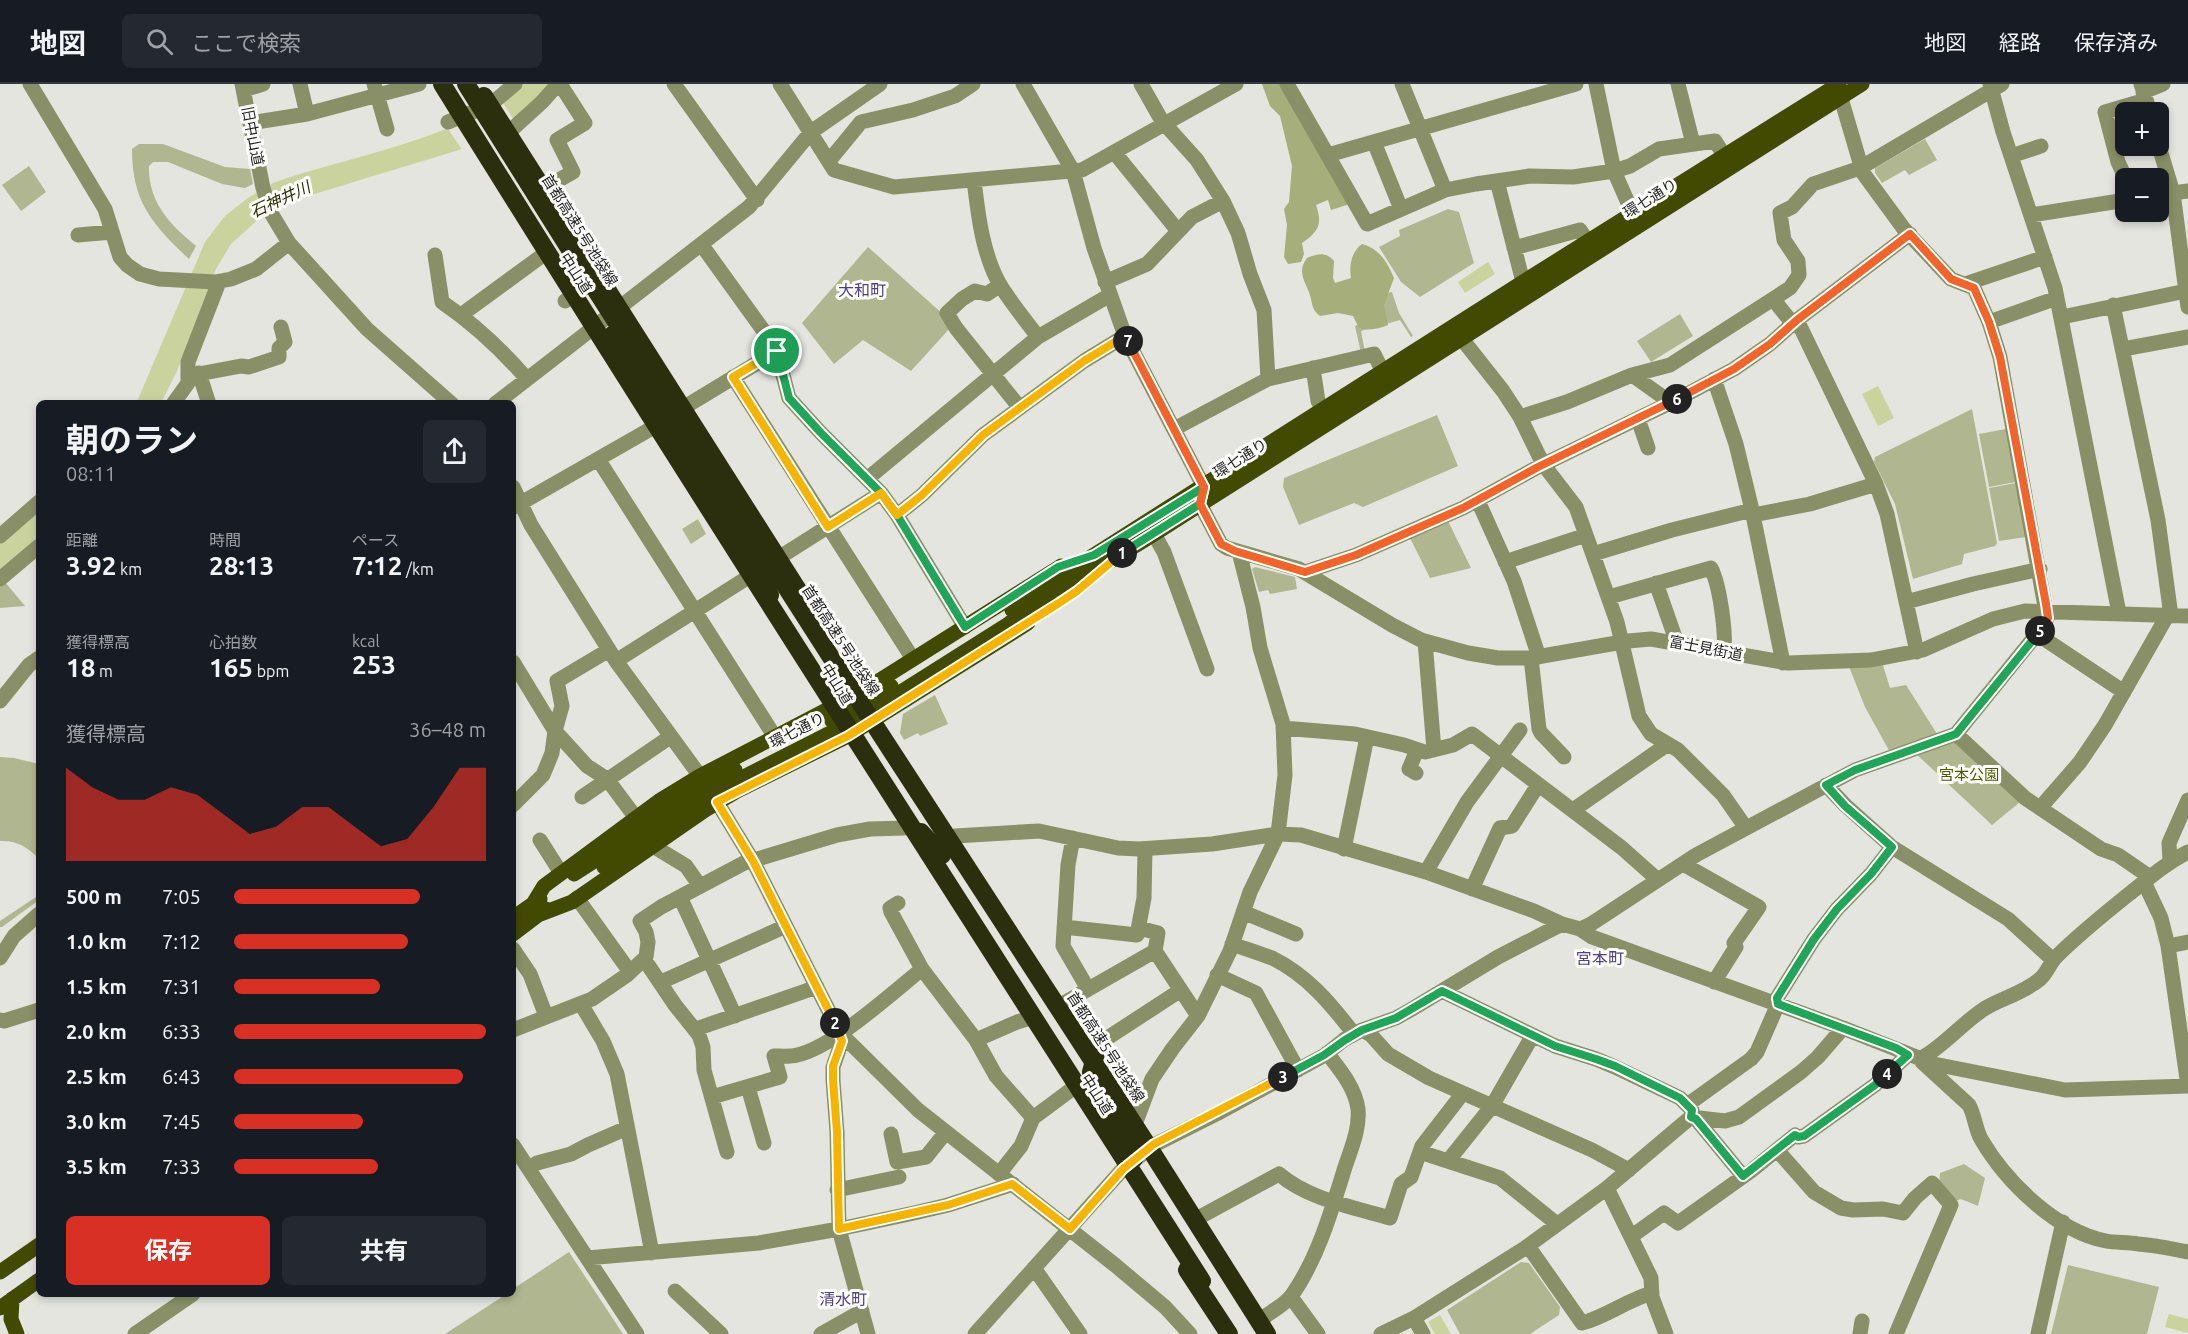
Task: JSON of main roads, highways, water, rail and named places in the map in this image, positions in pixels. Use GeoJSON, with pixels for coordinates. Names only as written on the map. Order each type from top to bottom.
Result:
{"type":"FeatureCollection","features":[{"type":"Feature","properties":{"kind":"highway","name":"中山道"},"geometry":{"type":"LineString","coordinates":[[432,84],[453,121],[474,147],[654,427],[754,567],[797,654],[831,709],[1072,1089],[1132,1161],[1178,1254],[1229,1334]]}},
{"type":"Feature","properties":{"kind":"highway"},"geometry":{"type":"LineString","coordinates":[[442,84],[583,311],[931,859],[1003,967],[1234,1334]]}},
{"type":"Feature","properties":{"kind":"highway"},"geometry":{"type":"LineString","coordinates":[[456,84],[590,291],[619,308]]}},
{"type":"Feature","properties":{"kind":"highway"},"geometry":{"type":"LineString","coordinates":[[456,84],[490,131],[561,257],[738,530],[754,567]]}},
{"type":"Feature","properties":{"kind":"highway","name":"首都高速5号池袋線"},"geometry":{"type":"LineString","coordinates":[[466,84],[587,276],[1266,1330]]}},
{"type":"Feature","properties":{"kind":"highway","name":"中山道"},"geometry":{"type":"LineString","coordinates":[[476,84],[778,557],[861,692],[1154,1144],[1266,1330]]}},
{"type":"Feature","properties":{"kind":"highway"},"geometry":{"type":"LineString","coordinates":[[903,756],[907,768],[1148,1139],[1266,1330]]}},
{"type":"Feature","properties":{"kind":"highway"},"geometry":{"type":"LineString","coordinates":[[874,778],[942,855],[1197,1253],[1202,1281]]}},
{"type":"Feature","properties":{"kind":"highway"},"geometry":{"type":"LineString","coordinates":[[1094,1051],[1091,1072],[1093,1081],[1134,1148],[1132,1161]]}},
{"type":"Feature","properties":{"kind":"main road","name":"環七通り"},"geometry":{"type":"LineString","coordinates":[[1007,619],[1094,555],[1724,155],[1839,88],[1862,84]]}},
{"type":"Feature","properties":{"kind":"main road","name":"環七通り"},"geometry":{"type":"LineString","coordinates":[[516,931],[536,909],[708,784],[846,714],[1154,534],[1462,339],[1839,88]]}},
{"type":"Feature","properties":{"kind":"main road"},"geometry":{"type":"LineString","coordinates":[[536,909],[544,886],[659,801],[700,776],[861,692],[1058,567],[1094,555]]}},
{"type":"Feature","properties":{"kind":"main road"},"geometry":{"type":"LineString","coordinates":[[536,909],[577,898],[717,802],[848,736],[878,718],[1068,597],[1116,557]]}},
{"type":"Feature","properties":{"kind":"main road","name":"環七通り"},"geometry":{"type":"LineString","coordinates":[[516,917],[536,909]]}},
{"type":"Feature","properties":{"kind":"main road"},"geometry":{"type":"LineString","coordinates":[[0,1272],[36,1247]]}},
{"type":"Feature","properties":{"kind":"main road"},"geometry":{"type":"LineString","coordinates":[[0,1282],[36,1257]]}},
{"type":"Feature","properties":{"kind":"main road"},"geometry":{"type":"LineString","coordinates":[[4,1301],[36,1271]]}},
{"type":"Feature","properties":{"kind":"main road"},"geometry":{"type":"LineString","coordinates":[[4,1301],[36,1282]]}},
{"type":"Feature","properties":{"kind":"main road"},"geometry":{"type":"LineString","coordinates":[[4,1301],[17,1334]]}},
{"type":"Feature","properties":{"kind":"water","name":"石神井川"},"geometry":{"type":"Polygon","coordinates":[[[522,84],[552,84],[519,120],[459,150],[288,202],[260,218],[231,244],[216,269],[177,371],[162,400],[138,400],[205,242],[225,216],[248,198],[273,183],[436,133],[467,120],[522,84]]]}},
{"type":"Feature","properties":{"kind":"water"},"geometry":{"type":"Polygon","coordinates":[[[1488,262],[1495,274],[1465,293],[1458,282],[1488,262]]]}},
{"type":"Feature","properties":{"kind":"water"},"geometry":{"type":"Polygon","coordinates":[[[1878,386],[1894,418],[1878,426],[1862,394],[1878,386]]]}},
{"type":"Feature","properties":{"kind":"water"},"geometry":{"type":"Polygon","coordinates":[[[36,512],[36,540],[0,571],[0,543],[36,512]]]}},
{"type":"Feature","properties":{"kind":"water"},"geometry":{"type":"Polygon","coordinates":[[[2169,1314],[2188,1319],[2188,1333],[2165,1327],[2169,1314]]]}},
{"type":"Feature","properties":{"kind":"water"},"geometry":{"type":"Polygon","coordinates":[[[1440,1315],[1451,1334],[1435,1334],[1428,1322],[1440,1315]]]}},
{"type":"Feature","properties":{"kind":"district","name":"大和町"},"geometry":{"type":"Point","coordinates":[862,290]}},
{"type":"Feature","properties":{"kind":"district","name":"宮本町"},"geometry":{"type":"Point","coordinates":[1600,958]}},
{"type":"Feature","properties":{"kind":"district","name":"清水町"},"geometry":{"type":"Point","coordinates":[843,1299]}},
{"type":"Feature","properties":{"kind":"park label","name":"宮本公園"},"geometry":{"type":"Point","coordinates":[1969,774]}}]}
